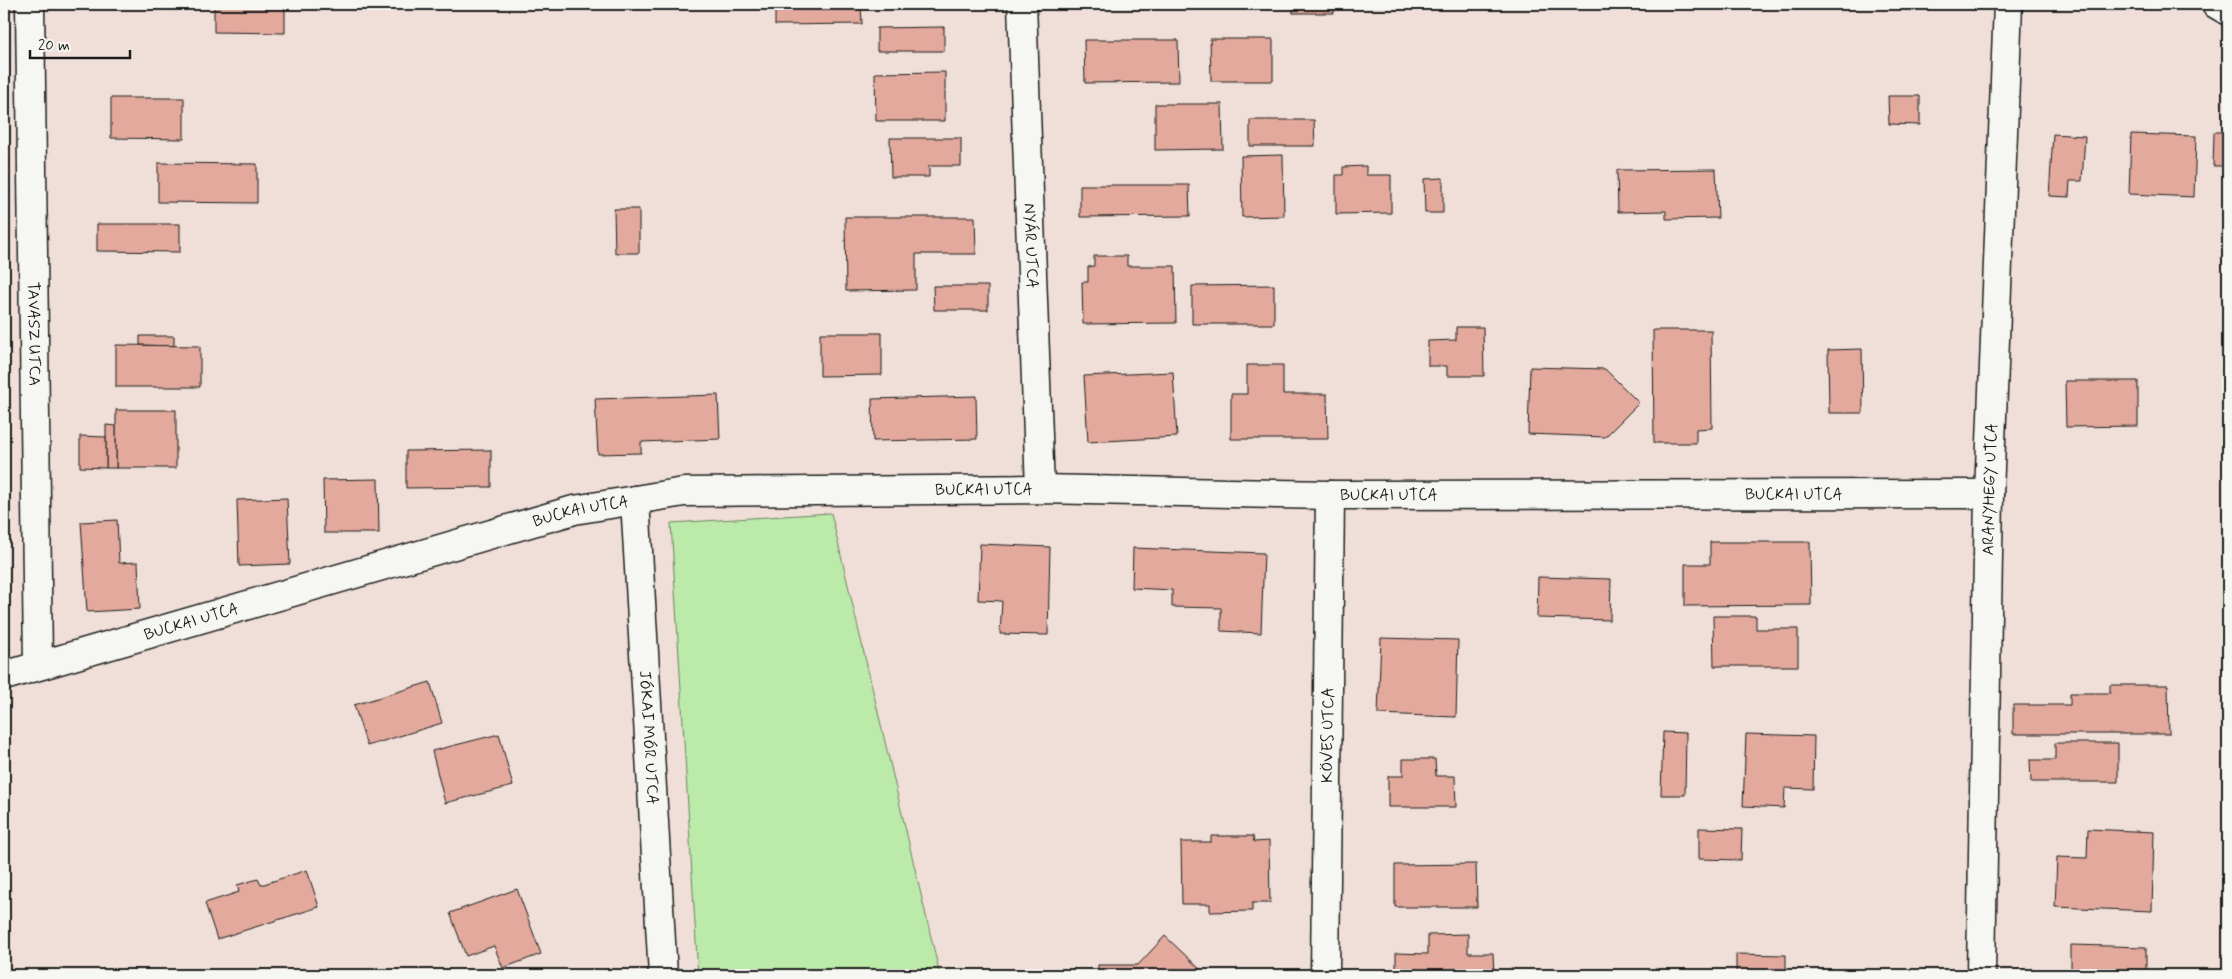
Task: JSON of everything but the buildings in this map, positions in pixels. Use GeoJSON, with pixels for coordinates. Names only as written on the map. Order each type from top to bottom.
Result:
{"type":"FeatureCollection","features":[{"type":"Feature","properties":{"kind":"street","name":"TAVASZ UTCA"},"geometry":{"type":"LineString","coordinates":[[30,4],[38,665]]}},
{"type":"Feature","properties":{"kind":"street","name":"NYÁR UTCA"},"geometry":{"type":"LineString","coordinates":[[1022,4],[1040,488]]}},
{"type":"Feature","properties":{"kind":"street","name":"ARANYHEGY UTCA"},"geometry":{"type":"LineString","coordinates":[[1981,975],[1989,494],[2008,4]]}},
{"type":"Feature","properties":{"kind":"street"},"geometry":{"type":"LineString","coordinates":[[2216,4],[2228,11]]}},
{"type":"Feature","properties":{"kind":"street","name":"BUCKAI UTCA"},"geometry":{"type":"LineString","coordinates":[[4,676],[574,510],[684,492],[1040,488],[1330,495],[1989,494]]}},
{"type":"Feature","properties":{"kind":"street","name":"KÖVES UTCA"},"geometry":{"type":"LineString","coordinates":[[1325,975],[1330,495]]}},
{"type":"Feature","properties":{"kind":"street","name":"JÓKAI MÓR UTCA"},"geometry":{"type":"LineString","coordinates":[[635,500],[663,975]]}},
{"type":"Feature","properties":{"kind":"green space"},"geometry":{"type":"Polygon","coordinates":[[[831,513],[940,975],[698,975],[671,523],[831,513]]]}}]}
